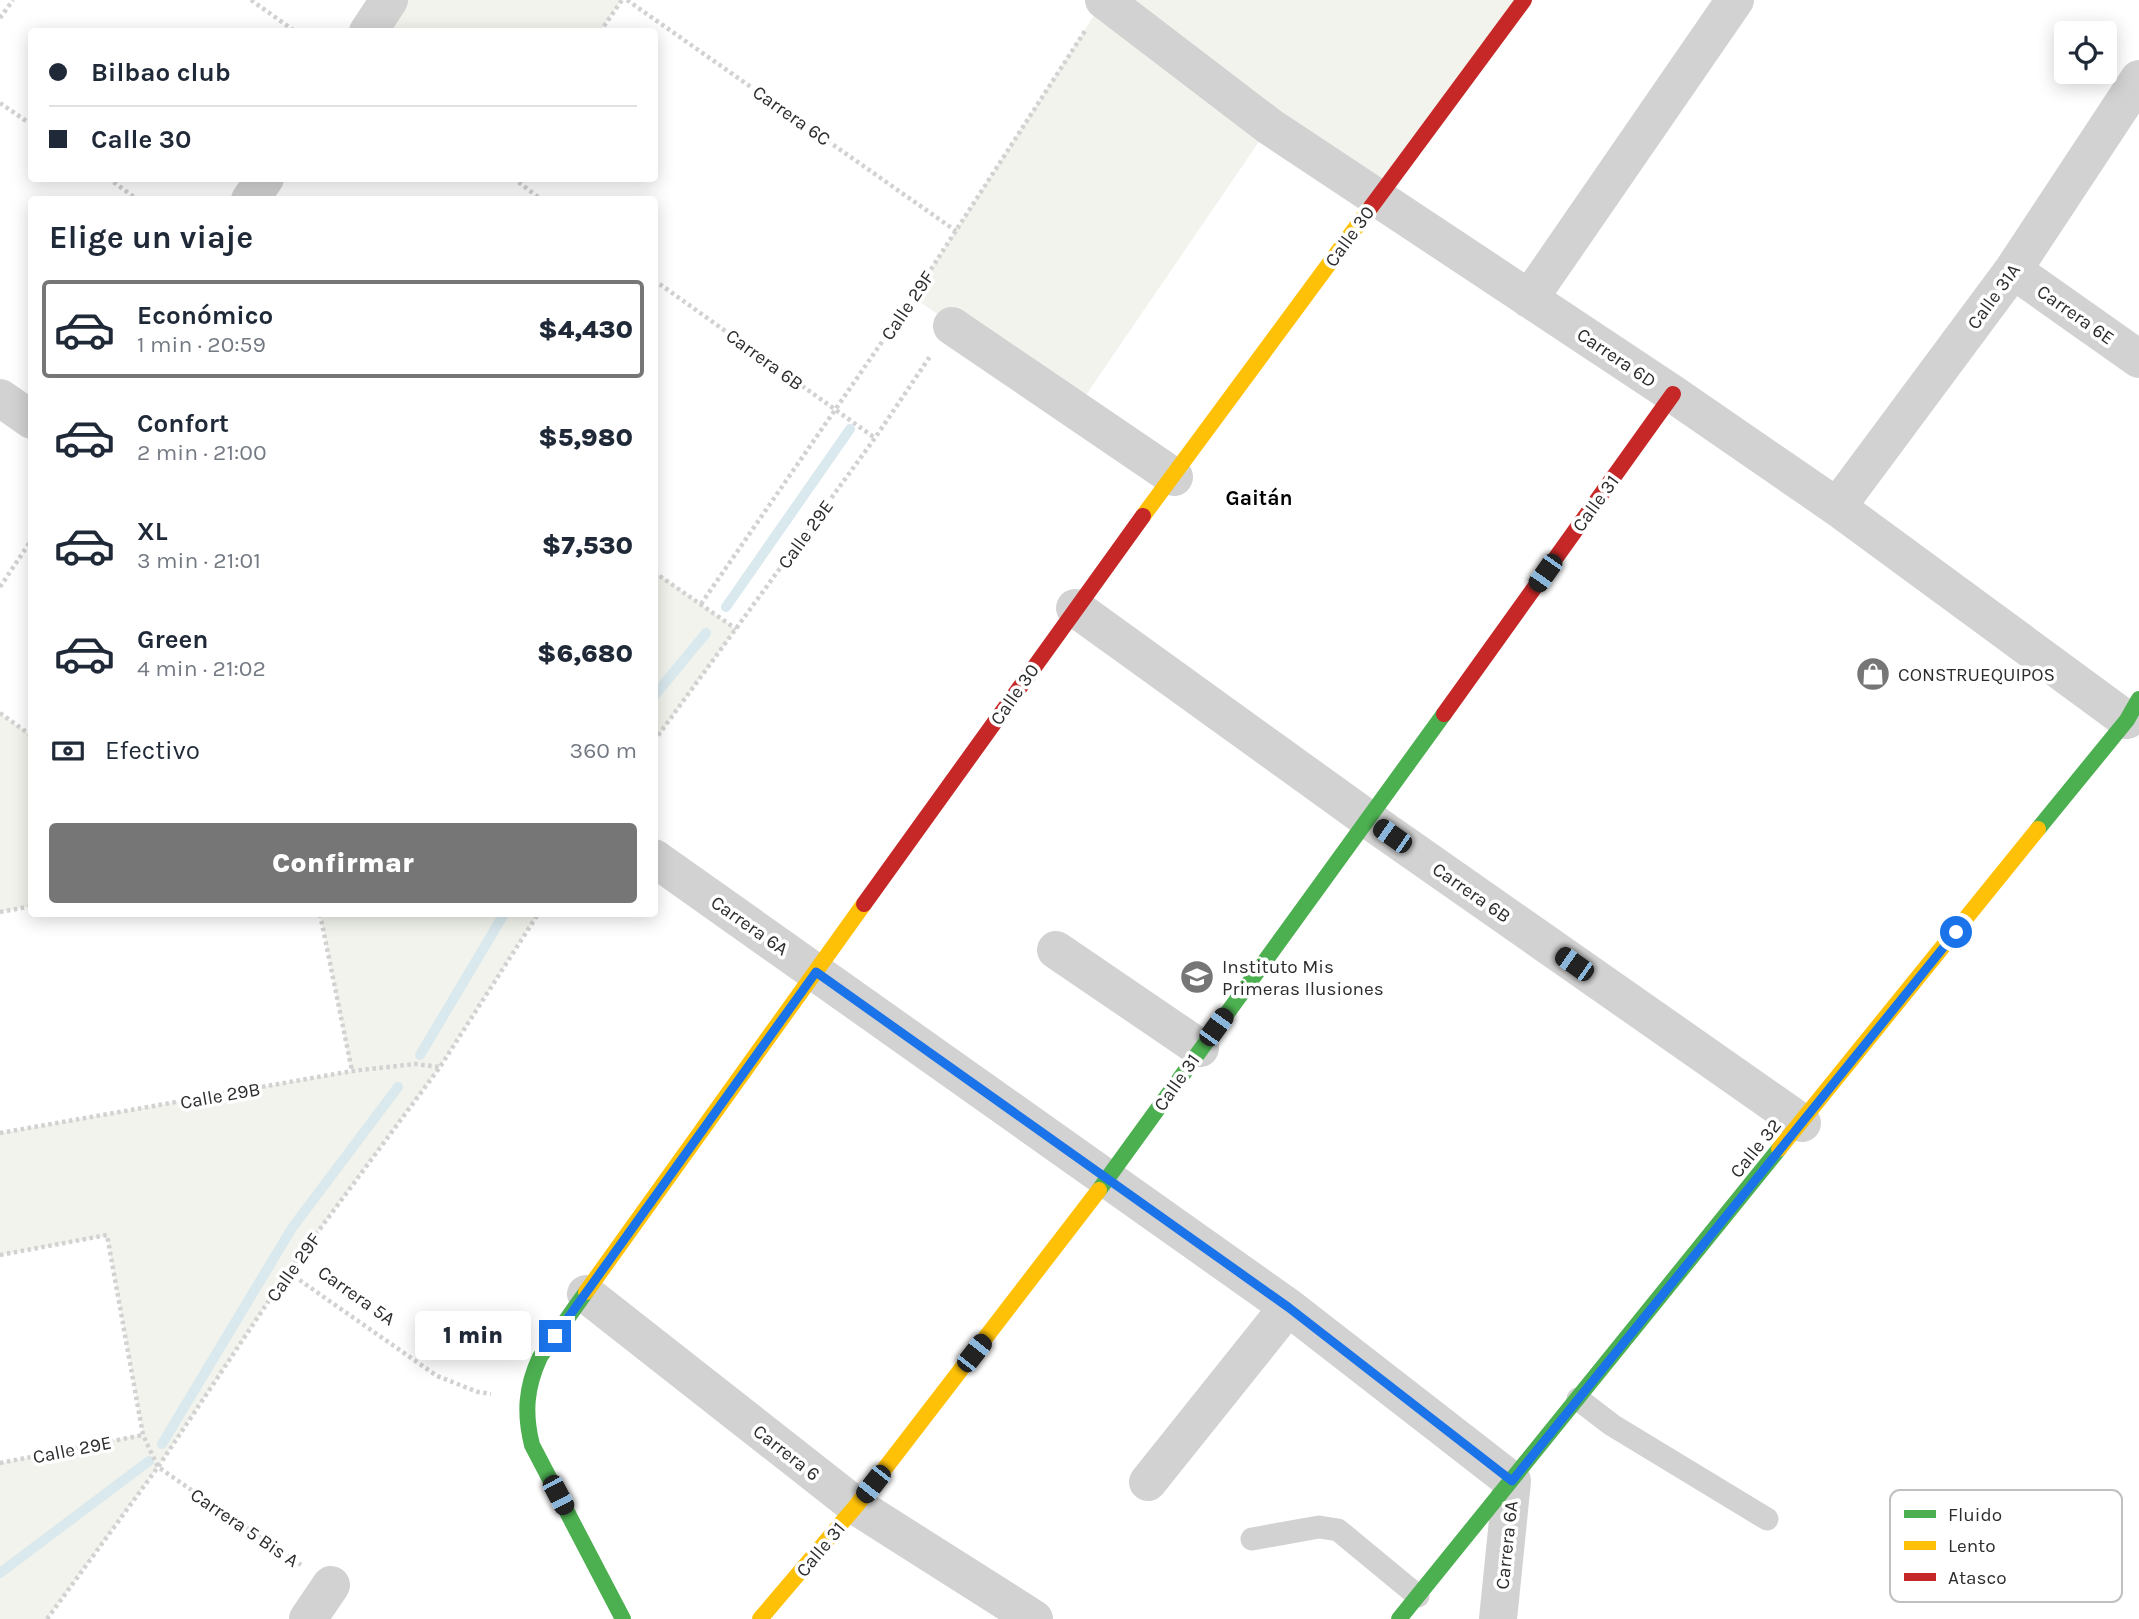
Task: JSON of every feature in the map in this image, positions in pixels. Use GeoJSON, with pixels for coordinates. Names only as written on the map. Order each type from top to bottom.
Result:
{"type":"FeatureCollection","features":[{"type":"Feature","properties":{"kind":"street"},"geometry":{"type":"LineString","coordinates":[[371,28],[389,0]]}},
{"type":"Feature","properties":{"kind":"street","name":"Carrera 6D"},"geometry":{"type":"LineString","coordinates":[[1104,0],[1290,140],[1673,394],[2133,709]]}},
{"type":"Feature","properties":{"kind":"street","name":"Calle 30"},"geometry":{"type":"LineString","coordinates":[[526,1400],[529,1378],[540,1357],[1076,608],[1524,0]]}},
{"type":"Feature","properties":{"kind":"street"},"geometry":{"type":"LineString","coordinates":[[1529,299],[1735,0]]}},
{"type":"Feature","properties":{"kind":"street","name":"Calle 31A"},"geometry":{"type":"LineString","coordinates":[[1837,507],[2013,270],[2139,79]]}},
{"type":"Feature","properties":{"kind":"street","name":"Carrera 6E"},"geometry":{"type":"LineString","coordinates":[[2013,270],[2139,359]]}},
{"type":"Feature","properties":{"kind":"street"},"geometry":{"type":"LineString","coordinates":[[952,326],[1174,477]]}},
{"type":"Feature","properties":{"kind":"street","name":"Calle 31"},"geometry":{"type":"LineString","coordinates":[[760,1619],[856,1506],[1108,1178],[1200,1048],[1369,820],[1673,394]]}},
{"type":"Feature","properties":{"kind":"street"},"geometry":{"type":"LineString","coordinates":[[0,398],[28,417]]}},
{"type":"Feature","properties":{"kind":"street","name":"Carrera 6B"},"geometry":{"type":"LineString","coordinates":[[1076,608],[1369,820],[1802,1123]]}},
{"type":"Feature","properties":{"kind":"street","name":"Calle 32"},"geometry":{"type":"LineString","coordinates":[[1399,1619],[1802,1123],[2133,709]]}},
{"type":"Feature","properties":{"kind":"street","name":"Carrera 6A"},"geometry":{"type":"LineString","coordinates":[[658,861],[1288,1307],[1512,1481],[1498,1619]]}},
{"type":"Feature","properties":{"kind":"street"},"geometry":{"type":"LineString","coordinates":[[1056,950],[1200,1048]]}},
{"type":"Feature","properties":{"kind":"street","name":"Carrera 6"},"geometry":{"type":"LineString","coordinates":[[586,1294],[856,1506],[1034,1619]]}},
{"type":"Feature","properties":{"kind":"street"},"geometry":{"type":"LineString","coordinates":[[1148,1482],[1288,1307]]}},
{"type":"Feature","properties":{"kind":"street"},"geometry":{"type":"LineString","coordinates":[[526,1400],[526,1422],[532,1446],[623,1619]]}},
{"type":"Feature","properties":{"kind":"street"},"geometry":{"type":"LineString","coordinates":[[308,1619],[331,1585]]}},
{"type":"Feature","properties":{"kind":"lane"},"geometry":{"type":"LineString","coordinates":[[1578,1399],[1612,1425],[1767,1519]]}},
{"type":"Feature","properties":{"kind":"lane"},"geometry":{"type":"LineString","coordinates":[[1252,1539],[1319,1527],[1338,1530],[1418,1596]]}},
{"type":"Feature","properties":{"kind":"path"},"geometry":{"type":"LineString","coordinates":[[0,18],[13,0]]}},
{"type":"Feature","properties":{"kind":"path"},"geometry":{"type":"LineString","coordinates":[[251,0],[290,28]]}},
{"type":"Feature","properties":{"kind":"path"},"geometry":{"type":"LineString","coordinates":[[603,28],[624,0]]}},
{"type":"Feature","properties":{"kind":"path","name":"Carrera 6C"},"geometry":{"type":"LineString","coordinates":[[624,0],[956,230]]}},
{"type":"Feature","properties":{"kind":"path","name":"Calle 29F"},"geometry":{"type":"LineString","coordinates":[[701,604],[956,230],[1104,0]]}},
{"type":"Feature","properties":{"kind":"path"},"geometry":{"type":"LineString","coordinates":[[0,103],[28,122]]}},
{"type":"Feature","properties":{"kind":"path"},"geometry":{"type":"LineString","coordinates":[[113,182],[133,196]]}},
{"type":"Feature","properties":{"kind":"path"},"geometry":{"type":"LineString","coordinates":[[518,182],[537,196]]}},
{"type":"Feature","properties":{"kind":"path","name":"Carrera 6B"},"geometry":{"type":"LineString","coordinates":[[658,283],[875,438]]}},
{"type":"Feature","properties":{"kind":"path","name":"Calle 29E"},"geometry":{"type":"LineString","coordinates":[[658,736],[875,438],[952,326]]}},
{"type":"Feature","properties":{"kind":"path"},"geometry":{"type":"LineString","coordinates":[[0,587],[28,545]]}},
{"type":"Feature","properties":{"kind":"path"},"geometry":{"type":"LineString","coordinates":[[658,575],[736,629]]}},
{"type":"Feature","properties":{"kind":"path"},"geometry":{"type":"LineString","coordinates":[[0,713],[28,733]]}},
{"type":"Feature","properties":{"kind":"path"},"geometry":{"type":"LineString","coordinates":[[0,912],[28,907]]}},
{"type":"Feature","properties":{"kind":"path"},"geometry":{"type":"LineString","coordinates":[[321,917],[352,1071]]}},
{"type":"Feature","properties":{"kind":"path","name":"Calle 29F"},"geometry":{"type":"LineString","coordinates":[[47,1619],[158,1467],[288,1272],[440,1067],[536,917]]}},
{"type":"Feature","properties":{"kind":"path","name":"Calle 29B"},"geometry":{"type":"LineString","coordinates":[[0,1133],[352,1071],[415,1064],[440,1067]]}},
{"type":"Feature","properties":{"kind":"path"},"geometry":{"type":"LineString","coordinates":[[0,1255],[107,1236],[143,1435],[158,1467]]}},
{"type":"Feature","properties":{"kind":"path","name":"Carrera 5A"},"geometry":{"type":"LineString","coordinates":[[288,1272],[437,1376],[478,1392],[526,1400]]}},
{"type":"Feature","properties":{"kind":"path","name":"Calle 29E"},"geometry":{"type":"LineString","coordinates":[[0,1463],[143,1435]]}},
{"type":"Feature","properties":{"kind":"path","name":"Carrera 5 Bis A"},"geometry":{"type":"LineString","coordinates":[[158,1467],[331,1585]]}},
{"type":"Feature","properties":{"kind":"shaded area"},"geometry":{"type":"Polygon","coordinates":[[[389,0],[622,0],[602,28],[371,28],[389,0]]]}},
{"type":"Feature","properties":{"kind":"shaded area"},"geometry":{"type":"Polygon","coordinates":[[[1104,0],[1524,0],[1376,198],[1269,127],[1075,411],[913,297],[1104,0]]]}},
{"type":"Feature","properties":{"kind":"shaded area"},"geometry":{"type":"Polygon","coordinates":[[[658,574],[736,629],[658,737],[658,574]]]}},
{"type":"Feature","properties":{"kind":"shaded area"},"geometry":{"type":"Polygon","coordinates":[[[0,713],[28,733],[28,907],[0,912],[0,713]]]}},
{"type":"Feature","properties":{"kind":"shaded area"},"geometry":{"type":"Polygon","coordinates":[[[321,917],[536,917],[440,1067],[288,1272],[158,1467],[47,1619],[0,1619],[0,1463],[143,1434],[107,1236],[0,1255],[0,1133],[351,1071],[321,917]]]}},
{"type":"Feature","properties":{"kind":"waterway"},"geometry":{"type":"LineString","coordinates":[[726,607],[850,429]]}},
{"type":"Feature","properties":{"kind":"waterway"},"geometry":{"type":"LineString","coordinates":[[658,691],[706,633]]}},
{"type":"Feature","properties":{"kind":"waterway"},"geometry":{"type":"LineString","coordinates":[[420,1055],[502,917]]}},
{"type":"Feature","properties":{"kind":"waterway"},"geometry":{"type":"LineString","coordinates":[[162,1444],[292,1228],[398,1087]]}},
{"type":"Feature","properties":{"kind":"waterway"},"geometry":{"type":"LineString","coordinates":[[0,1573],[149,1461]]}},
{"type":"Feature","properties":{"kind":"traffic: fast"},"geometry":{"type":"LineString","coordinates":[[2038,829],[2127,720],[2139,699]]}},
{"type":"Feature","properties":{"kind":"traffic: fast"},"geometry":{"type":"LineString","coordinates":[[1099,1190],[1444,714]]}},
{"type":"Feature","properties":{"kind":"traffic: fast"},"geometry":{"type":"LineString","coordinates":[[1399,1619],[1779,1149]]}},
{"type":"Feature","properties":{"kind":"traffic: fast"},"geometry":{"type":"LineString","coordinates":[[586,1292],[540,1357],[529,1390],[528,1422],[532,1445],[623,1619]]}},
{"type":"Feature","properties":{"kind":"traffic: slow"},"geometry":{"type":"LineString","coordinates":[[1143,516],[1371,207]]}},
{"type":"Feature","properties":{"kind":"traffic: slow"},"geometry":{"type":"LineString","coordinates":[[1779,1149],[2038,829]]}},
{"type":"Feature","properties":{"kind":"traffic: slow"},"geometry":{"type":"LineString","coordinates":[[586,1292],[864,904]]}},
{"type":"Feature","properties":{"kind":"traffic: slow"},"geometry":{"type":"LineString","coordinates":[[760,1619],[856,1506],[1099,1190]]}},
{"type":"Feature","properties":{"kind":"traffic: jam"},"geometry":{"type":"LineString","coordinates":[[1371,207],[1524,0]]}},
{"type":"Feature","properties":{"kind":"traffic: jam"},"geometry":{"type":"LineString","coordinates":[[1444,714],[1673,394]]}},
{"type":"Feature","properties":{"kind":"traffic: jam"},"geometry":{"type":"LineString","coordinates":[[864,904],[1143,516]]}},
{"type":"Feature","properties":{"kind":"place","name":"CONSTRUEQUIPOS"},"geometry":{"type":"Point","coordinates":[1873,674]}},
{"type":"Feature","properties":{"kind":"place","name":"Instituto Mis Primeras Ilusiones"},"geometry":{"type":"Point","coordinates":[1197,977]}},
{"type":"Feature","properties":{"kind":"district","name":"Gaitán"},"geometry":{"type":"Point","coordinates":[1259,498]}},
{"type":"Feature","properties":{"kind":"route"},"geometry":{"type":"LineString","coordinates":[[555,1336],[816,972],[1288,1307],[1512,1481],[1956,932]]}}]}
